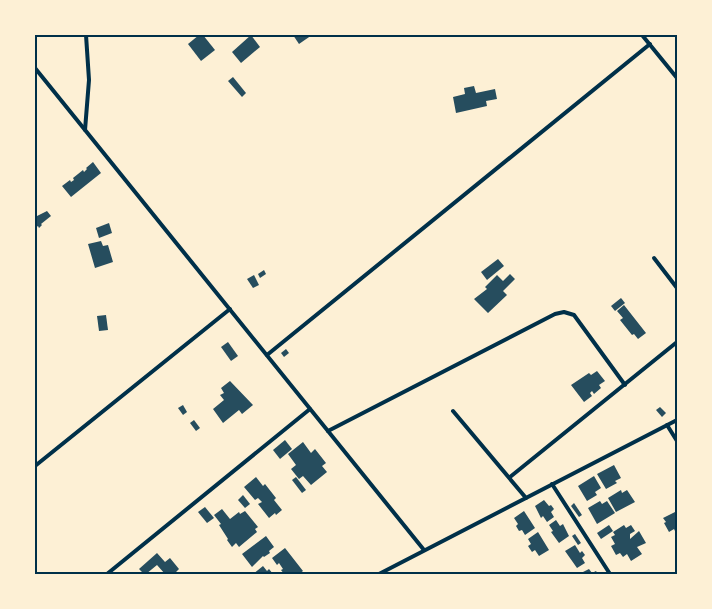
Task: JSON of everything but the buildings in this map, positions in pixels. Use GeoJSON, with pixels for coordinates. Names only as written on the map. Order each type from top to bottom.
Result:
{"type":"FeatureCollection","features":[{"type":"Feature","properties":{"kind":"street"},"geometry":{"type":"LineString","coordinates":[[85,130],[89,80],[86,35]]}},
{"type":"Feature","properties":{"kind":"street"},"geometry":{"type":"LineString","coordinates":[[642,35],[677,78]]}},
{"type":"Feature","properties":{"kind":"street"},"geometry":{"type":"LineString","coordinates":[[266,355],[650,44]]}},
{"type":"Feature","properties":{"kind":"street"},"geometry":{"type":"LineString","coordinates":[[35,68],[424,550]]}},
{"type":"Feature","properties":{"kind":"street"},"geometry":{"type":"LineString","coordinates":[[654,258],[677,288]]}},
{"type":"Feature","properties":{"kind":"street"},"geometry":{"type":"LineString","coordinates":[[35,466],[230,309]]}},
{"type":"Feature","properties":{"kind":"street"},"geometry":{"type":"LineString","coordinates":[[328,431],[555,314],[564,312],[574,315],[625,385]]}},
{"type":"Feature","properties":{"kind":"street"},"geometry":{"type":"LineString","coordinates":[[510,478],[677,342]]}},
{"type":"Feature","properties":{"kind":"street"},"geometry":{"type":"LineString","coordinates":[[108,574],[310,409]]}},
{"type":"Feature","properties":{"kind":"street"},"geometry":{"type":"LineString","coordinates":[[453,411],[526,498]]}},
{"type":"Feature","properties":{"kind":"street"},"geometry":{"type":"LineString","coordinates":[[379,574],[677,420]]}},
{"type":"Feature","properties":{"kind":"street"},"geometry":{"type":"LineString","coordinates":[[667,425],[677,440]]}},
{"type":"Feature","properties":{"kind":"street"},"geometry":{"type":"LineString","coordinates":[[552,484],[610,574]]}}]}
